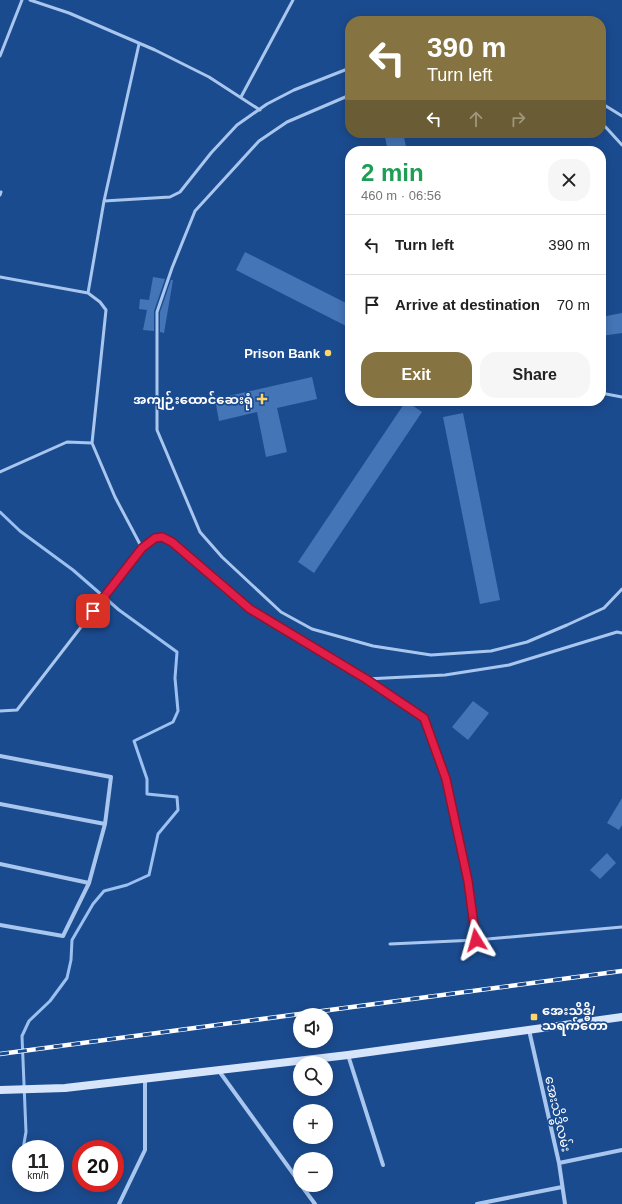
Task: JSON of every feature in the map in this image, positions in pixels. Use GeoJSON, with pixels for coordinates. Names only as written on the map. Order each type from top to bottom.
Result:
{"type":"FeatureCollection","features":[{"type":"Feature","properties":{"kind":"main road"},"geometry":{"type":"LineString","coordinates":[[0,1090],[65,1088],[145,1079],[348,1055],[622,1017]]}},
{"type":"Feature","properties":{"kind":"street"},"geometry":{"type":"LineString","coordinates":[[0,756],[111,778],[105,824],[89,883],[63,936],[0,925]]}},
{"type":"Feature","properties":{"kind":"street"},"geometry":{"type":"LineString","coordinates":[[0,804],[105,824]]}},
{"type":"Feature","properties":{"kind":"street"},"geometry":{"type":"LineString","coordinates":[[0,864],[89,883]]}},
{"type":"Feature","properties":{"kind":"street","name":"အေးသိဒ္ဓိလမ်း"},"geometry":{"type":"LineString","coordinates":[[529,1030],[559,1164],[565,1204]]}},
{"type":"Feature","properties":{"kind":"street"},"geometry":{"type":"LineString","coordinates":[[348,1055],[383,1164]]}},
{"type":"Feature","properties":{"kind":"street"},"geometry":{"type":"LineString","coordinates":[[219,1070],[293,1173]]}},
{"type":"Feature","properties":{"kind":"street"},"geometry":{"type":"LineString","coordinates":[[119,1204],[145,1150],[145,1079]]}},
{"type":"Feature","properties":{"kind":"street"},"geometry":{"type":"LineString","coordinates":[[559,1164],[622,1150]]}},
{"type":"Feature","properties":{"kind":"street"},"geometry":{"type":"LineString","coordinates":[[478,1204],[562,1186]]}},
{"type":"Feature","properties":{"kind":"street"},"geometry":{"type":"LineString","coordinates":[[307,1192],[315,1204]]}},
{"type":"Feature","properties":{"kind":"lane"},"geometry":{"type":"LineString","coordinates":[[0,56],[22,0]]}},
{"type":"Feature","properties":{"kind":"lane"},"geometry":{"type":"LineString","coordinates":[[30,0],[68,13],[155,50],[209,77],[260,110]]}},
{"type":"Feature","properties":{"kind":"lane"},"geometry":{"type":"LineString","coordinates":[[241,97],[293,0]]}},
{"type":"Feature","properties":{"kind":"lane"},"geometry":{"type":"LineString","coordinates":[[88,293],[104,201],[139,44]]}},
{"type":"Feature","properties":{"kind":"lane"},"geometry":{"type":"LineString","coordinates":[[104,201],[170,197],[180,192],[211,153],[237,125],[294,90],[345,70]]}},
{"type":"Feature","properties":{"kind":"lane"},"geometry":{"type":"LineString","coordinates":[[345,97],[287,122],[259,141],[195,212],[172,268],[157,312],[157,430],[200,532],[222,557],[281,612],[306,626],[373,646],[431,655],[491,650],[527,642],[604,608],[622,589]]}},
{"type":"Feature","properties":{"kind":"lane"},"geometry":{"type":"LineString","coordinates":[[606,106],[622,116]]}},
{"type":"Feature","properties":{"kind":"lane"},"geometry":{"type":"LineString","coordinates":[[606,127],[622,145]]}},
{"type":"Feature","properties":{"kind":"lane"},"geometry":{"type":"LineString","coordinates":[[0,277],[88,293],[100,302],[106,310],[92,442],[115,497],[142,548]]}},
{"type":"Feature","properties":{"kind":"lane"},"geometry":{"type":"LineString","coordinates":[[606,394],[622,397]]}},
{"type":"Feature","properties":{"kind":"lane"},"geometry":{"type":"LineString","coordinates":[[0,472],[67,442],[92,442]]}},
{"type":"Feature","properties":{"kind":"lane"},"geometry":{"type":"LineString","coordinates":[[0,711],[17,710],[142,548],[155,538],[162,537],[172,542],[250,609],[366,679],[424,718],[446,779],[468,881],[476,940]]}},
{"type":"Feature","properties":{"kind":"lane"},"geometry":{"type":"LineString","coordinates":[[366,679],[445,675],[509,665],[617,632],[622,633]]}},
{"type":"Feature","properties":{"kind":"lane"},"geometry":{"type":"LineString","coordinates":[[390,944],[476,940],[622,927]]}},
{"type":"Feature","properties":{"kind":"building"},"geometry":{"type":"Polygon","coordinates":[[[385,138],[404,138],[406,146],[387,146],[385,138]]]}},
{"type":"Feature","properties":{"kind":"building"},"geometry":{"type":"Polygon","coordinates":[[[245,252],[345,302],[345,325],[236,270],[245,252]]]}},
{"type":"Feature","properties":{"kind":"building"},"geometry":{"type":"Polygon","coordinates":[[[153,277],[165,279],[154,311],[154,331],[143,330],[147,310],[139,309],[140,299],[149,300],[153,277]]]}},
{"type":"Feature","properties":{"kind":"building"},"geometry":{"type":"Polygon","coordinates":[[[171,280],[173,280],[164,333],[160,332],[160,312],[171,280]]]}},
{"type":"Feature","properties":{"kind":"building"},"geometry":{"type":"Polygon","coordinates":[[[622,313],[622,333],[606,335],[606,316],[622,313]]]}},
{"type":"Feature","properties":{"kind":"building"},"geometry":{"type":"Polygon","coordinates":[[[312,377],[317,399],[277,408],[287,452],[266,457],[257,412],[219,421],[215,399],[312,377]]]}},
{"type":"Feature","properties":{"kind":"building"},"geometry":{"type":"Polygon","coordinates":[[[403,406],[413,406],[422,412],[314,573],[298,562],[403,406]]]}},
{"type":"Feature","properties":{"kind":"building"},"geometry":{"type":"Polygon","coordinates":[[[463,413],[500,600],[480,604],[443,417],[463,413]]]}},
{"type":"Feature","properties":{"kind":"building"},"geometry":{"type":"Polygon","coordinates":[[[473,701],[489,713],[468,740],[452,727],[473,701]]]}},
{"type":"Feature","properties":{"kind":"building"},"geometry":{"type":"Polygon","coordinates":[[[622,798],[622,825],[619,830],[607,823],[622,798]]]}},
{"type":"Feature","properties":{"kind":"building"},"geometry":{"type":"Polygon","coordinates":[[[607,853],[616,863],[600,879],[590,870],[607,853]]]}},
{"type":"Feature","properties":{"kind":"waterway"},"geometry":{"type":"LineString","coordinates":[[0,512],[20,531],[73,570],[119,610],[177,652],[175,678],[178,711],[173,722],[134,741],[147,779],[147,794],[177,797],[178,810],[158,834],[149,875],[127,885],[104,891],[93,904],[72,940],[71,960],[67,978],[50,1001],[29,1021],[22,1036],[26,1132],[25,1140]]}},
{"type":"Feature","properties":{"kind":"railway"},"geometry":{"type":"LineString","coordinates":[[0,1054],[622,971]]}},
{"type":"Feature","properties":{"kind":"place","name":"Prison Bank"},"geometry":{"type":"Point","coordinates":[328,353]}},
{"type":"Feature","properties":{"kind":"place","name":"အကျဉ်းထောင်ဆေးရုံ"},"geometry":{"type":"Point","coordinates":[262,399]}},
{"type":"Feature","properties":{"kind":"place","name":"အေးသိဒ္ဓိ/ သရက်တော"},"geometry":{"type":"Point","coordinates":[534,1017]}},
{"type":"Feature","properties":{"kind":"route"},"geometry":{"type":"LineString","coordinates":[[93,611],[142,548],[155,538],[162,537],[172,542],[250,609],[366,679],[424,718],[446,779],[468,881],[476,940]]}}]}
